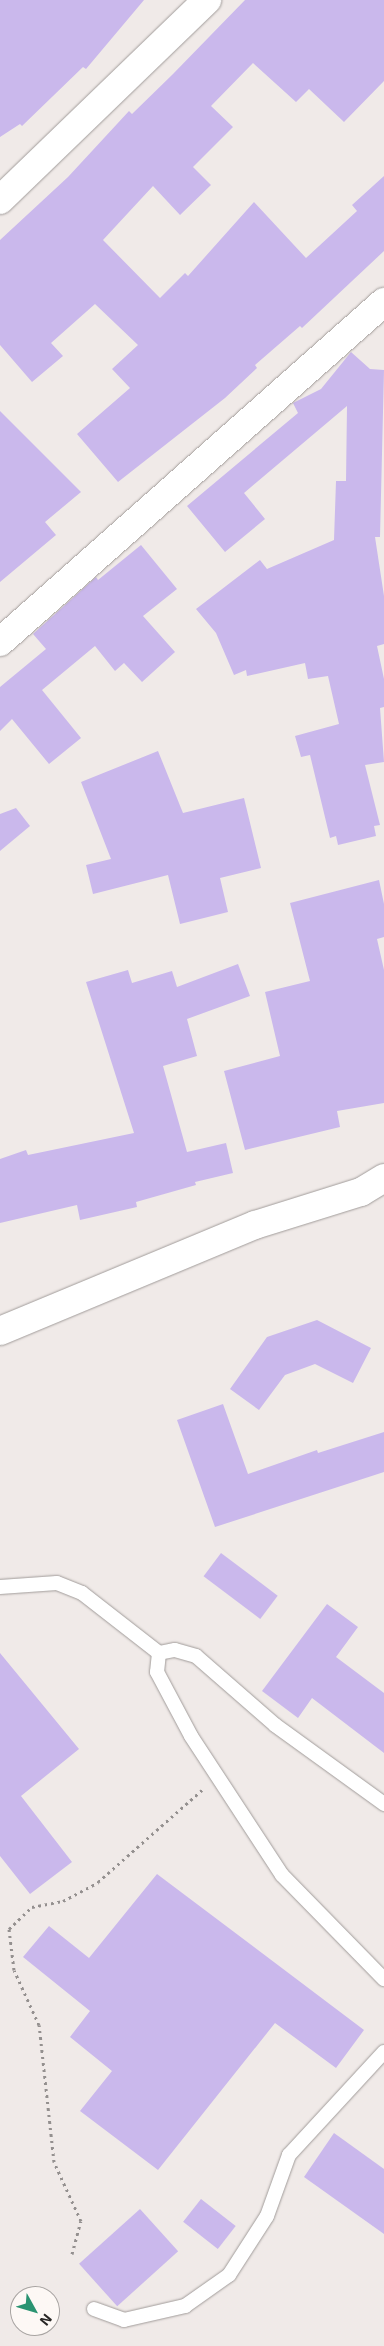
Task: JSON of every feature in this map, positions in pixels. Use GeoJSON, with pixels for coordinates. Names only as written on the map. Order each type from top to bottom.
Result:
{"type":"FeatureCollection","features":[{"type":"Feature","properties":{"kind":"street"},"geometry":{"type":"LineString","coordinates":[[0,200],[207,0]]}},
{"type":"Feature","properties":{"kind":"street"},"geometry":{"type":"LineString","coordinates":[[0,642],[374,325],[384,302]]}},
{"type":"Feature","properties":{"kind":"street"},"geometry":{"type":"LineString","coordinates":[[0,1331],[255,1225],[361,1192],[384,1178]]}},
{"type":"Feature","properties":{"kind":"lane"},"geometry":{"type":"LineString","coordinates":[[0,1587],[57,1583],[82,1593],[159,1653],[174,1650],[196,1656],[275,1725],[384,1804]]}},
{"type":"Feature","properties":{"kind":"lane"},"geometry":{"type":"LineString","coordinates":[[159,1653],[157,1672],[218,1777],[282,1875],[384,1979]]}},
{"type":"Feature","properties":{"kind":"lane"},"geometry":{"type":"LineString","coordinates":[[94,2309],[124,2320],[185,2306],[229,2275],[267,2216],[289,2155],[384,2052]]}},
{"type":"Feature","properties":{"kind":"path"},"geometry":{"type":"LineString","coordinates":[[72,2254],[81,2221],[54,2162],[39,2025],[14,1970],[9,1929],[32,1907],[63,1900],[98,1882],[218,1777]]}},
{"type":"Feature","properties":{"kind":"building"},"geometry":{"type":"Polygon","coordinates":[[[0,0],[144,0],[86,69],[83,67],[22,126],[20,124],[0,137],[0,0]]]}},
{"type":"Feature","properties":{"kind":"building"},"geometry":{"type":"Polygon","coordinates":[[[245,0],[384,0],[384,81],[344,122],[309,89],[296,102],[253,63],[211,106],[233,127],[193,167],[211,185],[180,215],[153,186],[103,240],[160,298],[185,273],[188,276],[254,202],[306,258],[357,211],[352,205],[384,176],[384,251],[302,328],[300,326],[255,365],[257,368],[225,398],[118,482],[77,434],[130,388],[112,369],[138,345],[95,304],[51,343],[63,356],[32,382],[0,345],[0,240],[68,177],[129,111],[132,114],[245,0]]]}},
{"type":"Feature","properties":{"kind":"building"},"geometry":{"type":"Polygon","coordinates":[[[351,352],[370,369],[384,370],[380,537],[375,537],[384,596],[384,644],[377,646],[384,679],[384,707],[380,708],[384,762],[365,765],[380,825],[374,826],[376,836],[338,845],[336,836],[330,838],[310,755],[301,757],[295,736],[339,724],[328,676],[308,679],[305,663],[247,676],[246,670],[234,675],[216,633],[196,609],[260,560],[267,569],[334,540],[336,481],[346,481],[347,406],[244,493],[265,519],[225,552],[187,506],[298,413],[293,403],[321,389],[351,352]]]}},
{"type":"Feature","properties":{"kind":"building"},"geometry":{"type":"Polygon","coordinates":[[[0,411],[81,492],[45,522],[56,535],[0,582],[0,411]]]}},
{"type":"Feature","properties":{"kind":"building"},"geometry":{"type":"Polygon","coordinates":[[[141,545],[177,589],[143,616],[175,652],[142,682],[124,663],[115,671],[95,646],[42,690],[81,738],[49,764],[12,719],[0,731],[0,687],[46,649],[33,634],[96,577],[98,580],[141,545]]]}},
{"type":"Feature","properties":{"kind":"building"},"geometry":{"type":"Polygon","coordinates":[[[158,751],[183,813],[244,798],[261,868],[220,878],[228,912],[180,924],[168,875],[93,894],[86,865],[111,859],[81,782],[158,751]]]}},
{"type":"Feature","properties":{"kind":"building"},"geometry":{"type":"Polygon","coordinates":[[[16,808],[30,826],[0,851],[0,814],[16,808]]]}},
{"type":"Feature","properties":{"kind":"building"},"geometry":{"type":"Polygon","coordinates":[[[379,880],[384,904],[384,937],[377,939],[384,970],[384,1103],[337,1111],[340,1127],[245,1150],[224,1071],[280,1056],[265,992],[310,981],[290,903],[379,880]]]}},
{"type":"Feature","properties":{"kind":"building"},"geometry":{"type":"Polygon","coordinates":[[[238,964],[250,996],[187,1019],[197,1056],[163,1066],[187,1152],[226,1143],[233,1173],[195,1182],[196,1185],[136,1202],[137,1207],[80,1220],[77,1205],[0,1223],[0,1159],[26,1150],[28,1155],[134,1133],[86,982],[128,970],[132,983],[172,971],[177,987],[238,964]]]}},
{"type":"Feature","properties":{"kind":"building"},"geometry":{"type":"Polygon","coordinates":[[[317,1320],[371,1348],[353,1383],[315,1364],[285,1375],[259,1410],[230,1389],[267,1337],[317,1320]]]}},
{"type":"Feature","properties":{"kind":"building"},"geometry":{"type":"Polygon","coordinates":[[[223,1404],[248,1474],[317,1450],[318,1453],[384,1432],[384,1472],[215,1527],[177,1420],[223,1404]]]}},
{"type":"Feature","properties":{"kind":"building"},"geometry":{"type":"Polygon","coordinates":[[[221,1553],[278,1596],[260,1619],[204,1576],[221,1553]]]}},
{"type":"Feature","properties":{"kind":"building"},"geometry":{"type":"Polygon","coordinates":[[[327,1604],[358,1627],[336,1657],[384,1693],[384,1753],[312,1698],[298,1718],[262,1691],[327,1604]]]}},
{"type":"Feature","properties":{"kind":"building"},"geometry":{"type":"Polygon","coordinates":[[[0,1653],[79,1749],[21,1796],[72,1862],[30,1894],[0,1856],[0,1653]]]}},
{"type":"Feature","properties":{"kind":"building"},"geometry":{"type":"Polygon","coordinates":[[[157,1874],[364,2030],[336,2068],[275,2023],[158,2170],[80,2111],[112,2071],[70,2037],[90,2011],[23,1957],[49,1926],[89,1958],[157,1874]]]}},
{"type":"Feature","properties":{"kind":"building"},"geometry":{"type":"Polygon","coordinates":[[[334,2133],[384,2169],[384,2234],[304,2177],[334,2133]]]}},
{"type":"Feature","properties":{"kind":"building"},"geometry":{"type":"Polygon","coordinates":[[[201,2199],[236,2226],[218,2249],[183,2222],[201,2199]]]}},
{"type":"Feature","properties":{"kind":"building"},"geometry":{"type":"Polygon","coordinates":[[[140,2209],[178,2251],[117,2306],[79,2264],[140,2209]]]}}]}
